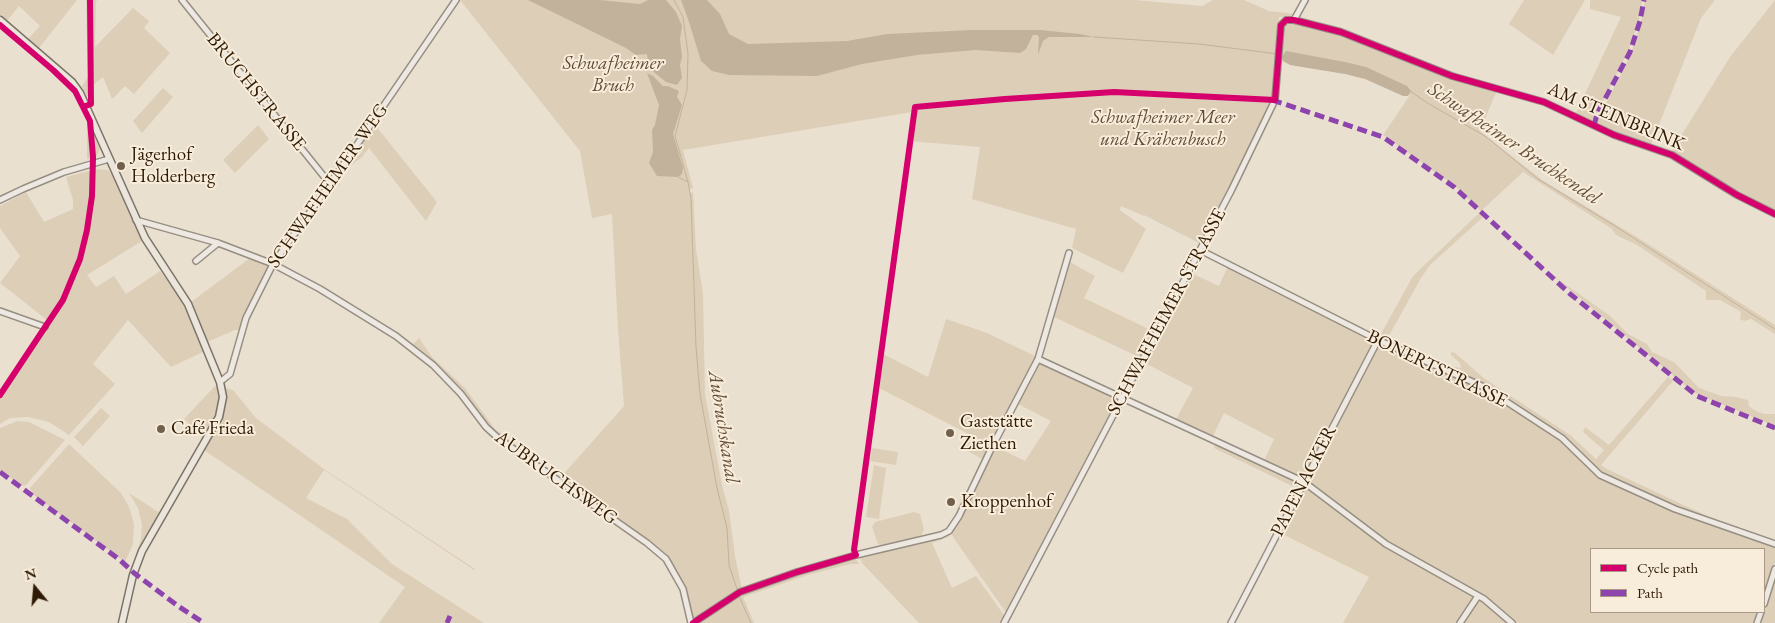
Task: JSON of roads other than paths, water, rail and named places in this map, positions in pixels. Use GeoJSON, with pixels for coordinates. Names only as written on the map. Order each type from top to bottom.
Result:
{"type":"FeatureCollection","features":[{"type":"Feature","properties":{"kind":"main road"},"geometry":{"type":"LineString","coordinates":[[0,20],[72,82],[86,106],[147,242],[188,305],[220,382],[223,397],[219,417],[142,551],[133,575],[122,623]]}},
{"type":"Feature","properties":{"kind":"street","name":"BRUCHSTRASSE"},"geometry":{"type":"LineString","coordinates":[[182,0],[330,184]]}},
{"type":"Feature","properties":{"kind":"street","name":"SCHWAFHEIMER WEG"},"geometry":{"type":"LineString","coordinates":[[220,382],[230,374],[246,318],[273,264],[456,0]]}},
{"type":"Feature","properties":{"kind":"street","name":"SCHWAFHEIMER STRASSE"},"geometry":{"type":"LineString","coordinates":[[1004,623],[1231,191],[1275,100],[1281,25],[1286,20],[1294,20],[1305,0]]}},
{"type":"Feature","properties":{"kind":"street","name":"AM STEINBRINK"},"geometry":{"type":"LineString","coordinates":[[1294,20],[1341,32],[1452,76],[1544,102],[1614,135],[1672,155],[1737,195],[1775,214]]}},
{"type":"Feature","properties":{"kind":"street"},"geometry":{"type":"LineString","coordinates":[[0,200],[57,175],[109,159]]}},
{"type":"Feature","properties":{"kind":"street","name":"AUBRUCHSWEG"},"geometry":{"type":"LineString","coordinates":[[136,220],[218,243],[273,264],[320,289],[396,336],[433,365],[461,394],[486,427],[498,438],[657,550],[666,559],[678,577],[683,588],[692,623]]}},
{"type":"Feature","properties":{"kind":"street"},"geometry":{"type":"LineString","coordinates":[[196,261],[218,243]]}},
{"type":"Feature","properties":{"kind":"street","name":"BONERTSTRASSE"},"geometry":{"type":"LineString","coordinates":[[1200,250],[1378,340],[1484,387],[1562,438],[1600,475],[1675,509],[1775,544]]}},
{"type":"Feature","properties":{"kind":"street"},"geometry":{"type":"LineString","coordinates":[[692,623],[737,593],[797,572],[856,555],[941,535],[949,531],[959,516],[992,447],[1038,359],[1069,253]]}},
{"type":"Feature","properties":{"kind":"street"},"geometry":{"type":"LineString","coordinates":[[0,311],[45,327]]}},
{"type":"Feature","properties":{"kind":"street","name":"PAPENACKER"},"geometry":{"type":"LineString","coordinates":[[1231,623],[1378,340]]}},
{"type":"Feature","properties":{"kind":"street"},"geometry":{"type":"LineString","coordinates":[[1038,359],[1304,482],[1386,544],[1484,599],[1512,623]]}},
{"type":"Feature","properties":{"kind":"street"},"geometry":{"type":"LineString","coordinates":[[1765,601],[1775,569]]}},
{"type":"Feature","properties":{"kind":"street"},"geometry":{"type":"LineString","coordinates":[[1460,623],[1478,596]]}},
{"type":"Feature","properties":{"kind":"waterway","name":"Aubruchskanal"},"geometry":{"type":"LineString","coordinates":[[674,0],[683,17],[688,54],[687,90],[675,136],[691,199],[696,347],[700,394],[717,488],[727,528],[729,565],[738,592]]}},
{"type":"Feature","properties":{"kind":"waterway","name":"Schwafheimer Bruchkendel"},"geometry":{"type":"LineString","coordinates":[[1094,37],[1199,44],[1278,54]]}},
{"type":"Feature","properties":{"kind":"waterway","name":"Schwafheimer Bruchkendel"},"geometry":{"type":"LineString","coordinates":[[1410,91],[1485,136],[1538,179],[1775,329]]}},
{"type":"Feature","properties":{"kind":"waterway","name":"Aubruchskanal"},"geometry":{"type":"LineString","coordinates":[[678,177],[688,182]]}},
{"type":"Feature","properties":{"kind":"waterway","name":"Aubruchskanal"},"geometry":{"type":"LineString","coordinates":[[739,596],[751,623]]}},
{"type":"Feature","properties":{"kind":"place","name":"Jägerhof Holderberg"},"geometry":{"type":"Point","coordinates":[121,166]}},
{"type":"Feature","properties":{"kind":"place","name":"Café Frieda"},"geometry":{"type":"Point","coordinates":[161,429]}},
{"type":"Feature","properties":{"kind":"place","name":"Gaststätte Ziethen"},"geometry":{"type":"Point","coordinates":[950,433]}},
{"type":"Feature","properties":{"kind":"place","name":"Kroppenhof"},"geometry":{"type":"Point","coordinates":[951,502]}},
{"type":"Feature","properties":{"kind":"park label","name":"Schwafheimer Bruch"},"geometry":{"type":"Point","coordinates":[613,75]}},
{"type":"Feature","properties":{"kind":"park label","name":"Schwafheimer Meer und Krähenbusch"},"geometry":{"type":"Point","coordinates":[1163,129]}}]}
